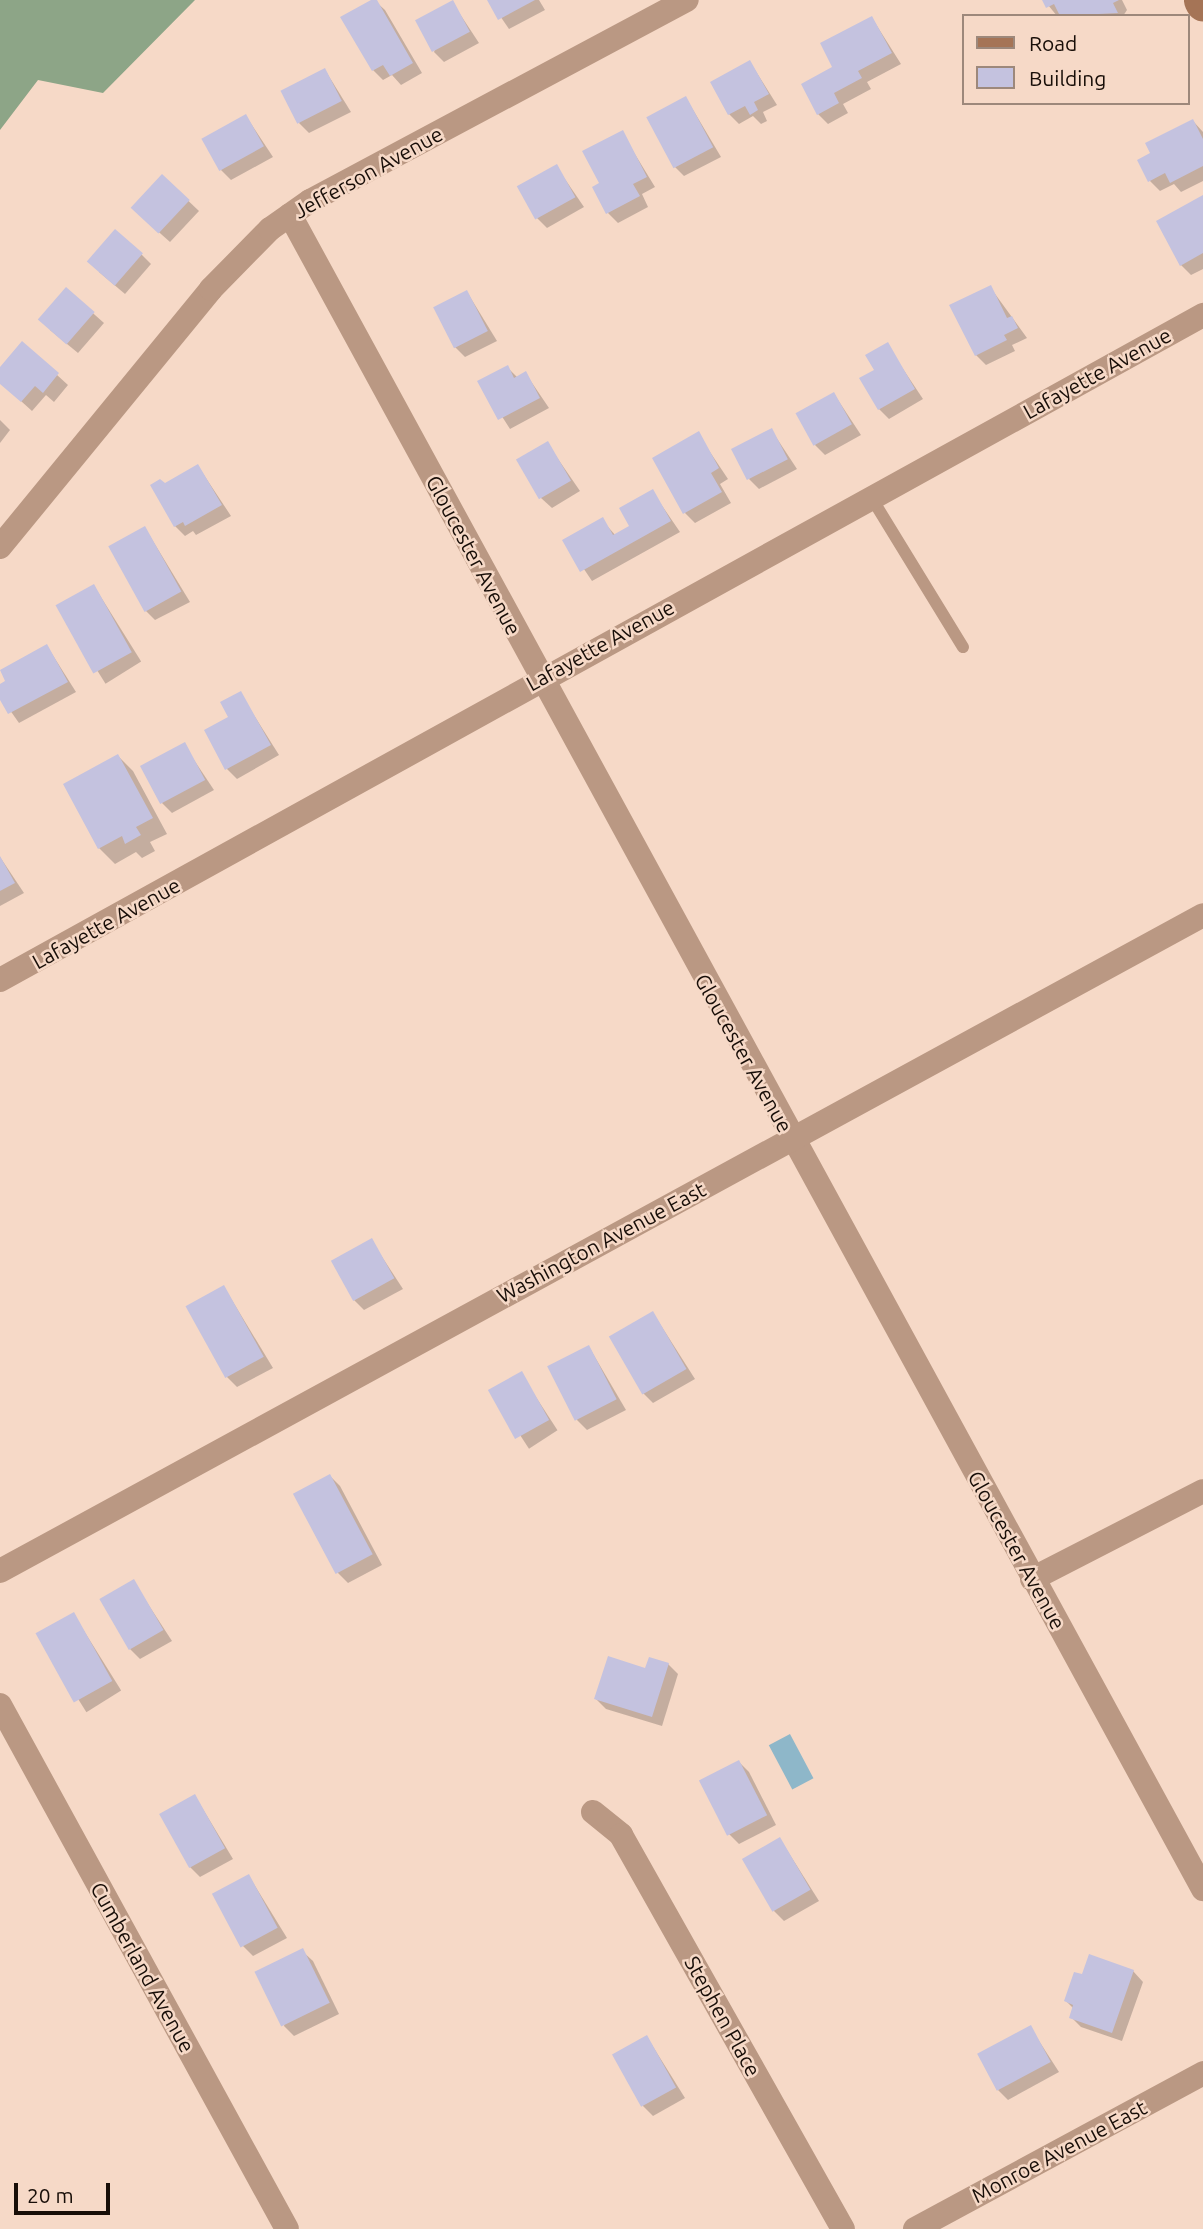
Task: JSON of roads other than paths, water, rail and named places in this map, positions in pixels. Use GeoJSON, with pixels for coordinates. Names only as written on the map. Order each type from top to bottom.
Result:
{"type":"FeatureCollection","features":[{"type":"Feature","properties":{"kind":"street","name":"Jefferson Avenue"},"geometry":{"type":"LineString","coordinates":[[0,547],[211,289],[290,215],[687,0]]}},
{"type":"Feature","properties":{"kind":"street","name":"Gloucester Avenue"},"geometry":{"type":"LineString","coordinates":[[290,215],[540,678],[1203,1889]]}},
{"type":"Feature","properties":{"kind":"street","name":"Lafayette Avenue"},"geometry":{"type":"LineString","coordinates":[[0,980],[540,678],[1203,315]]}},
{"type":"Feature","properties":{"kind":"street","name":"Washington Avenue East"},"geometry":{"type":"LineString","coordinates":[[0,1571],[1203,915]]}},
{"type":"Feature","properties":{"kind":"street"},"geometry":{"type":"LineString","coordinates":[[1032,1579],[1203,1491]]}},
{"type":"Feature","properties":{"kind":"street","name":"Cumberland Avenue"},"geometry":{"type":"LineString","coordinates":[[0,1704],[287,2229]]}},
{"type":"Feature","properties":{"kind":"street","name":"Stephen Place"},"geometry":{"type":"LineString","coordinates":[[593,1812],[621,1835],[843,2229]]}},
{"type":"Feature","properties":{"kind":"street","name":"Monroe Avenue East"},"geometry":{"type":"LineString","coordinates":[[915,2229],[1203,2073]]}},
{"type":"Feature","properties":{"kind":"lane"},"geometry":{"type":"LineString","coordinates":[[871,497],[963,647]]}},
{"type":"Feature","properties":{"kind":"water"},"geometry":{"type":"Polygon","coordinates":[[[790,1734],[813,1778],[792,1789],[769,1745],[790,1734]]]}}]}
